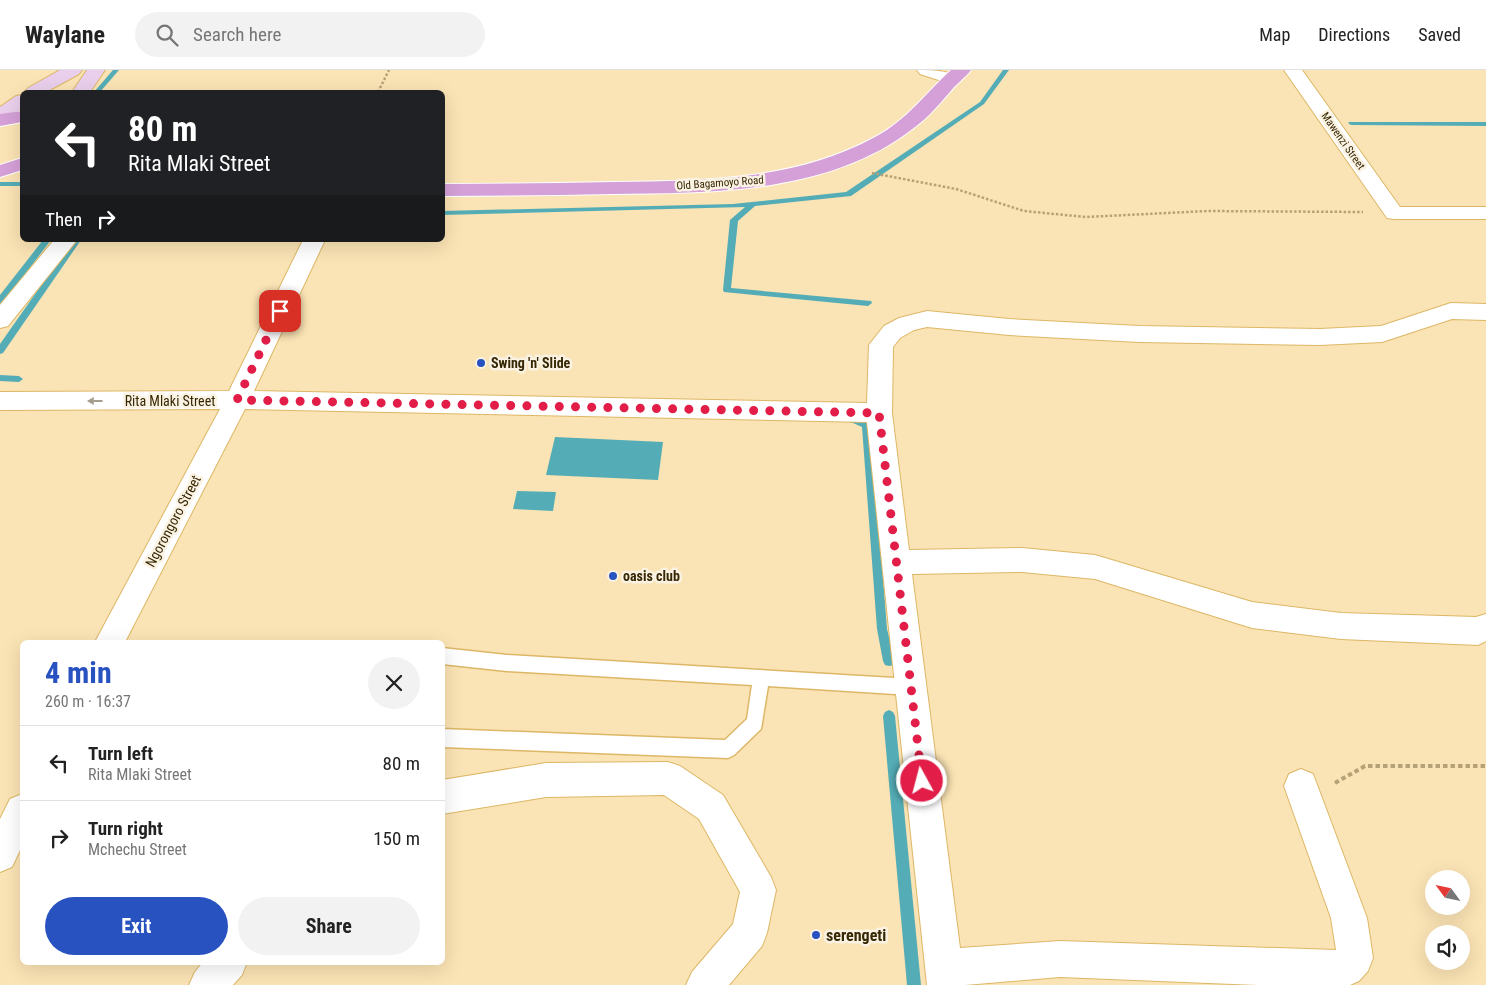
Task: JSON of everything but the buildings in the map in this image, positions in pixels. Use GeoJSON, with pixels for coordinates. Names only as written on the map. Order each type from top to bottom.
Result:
{"type":"FeatureCollection","features":[{"type":"Feature","properties":{"kind":"main road","name":"Old Bagamoyo Road"},"geometry":{"type":"LineString","coordinates":[[445,190],[694,186],[766,180],[844,162],[884,140],[922,112],[957,74]]}},
{"type":"Feature","properties":{"kind":"main road"},"geometry":{"type":"LineString","coordinates":[[0,120],[20,117]]}},
{"type":"Feature","properties":{"kind":"street"},"geometry":{"type":"LineString","coordinates":[[38,90],[73,70]]}},
{"type":"Feature","properties":{"kind":"street"},"geometry":{"type":"LineString","coordinates":[[81,90],[96,70]]}},
{"type":"Feature","properties":{"kind":"street"},"geometry":{"type":"LineString","coordinates":[[926,70],[957,74]]}},
{"type":"Feature","properties":{"kind":"street","name":"Mawenzi Street"},"geometry":{"type":"LineString","coordinates":[[1292,70],[1394,213]]}},
{"type":"Feature","properties":{"kind":"street"},"geometry":{"type":"LineString","coordinates":[[0,115],[20,101]]}},
{"type":"Feature","properties":{"kind":"street"},"geometry":{"type":"LineString","coordinates":[[1394,213],[1486,213]]}},
{"type":"Feature","properties":{"kind":"street"},"geometry":{"type":"LineString","coordinates":[[0,320],[64,242]]}},
{"type":"Feature","properties":{"kind":"street","name":"Ngorongoro Street"},"geometry":{"type":"LineString","coordinates":[[111,640],[237,400],[313,242]]}},
{"type":"Feature","properties":{"kind":"street"},"geometry":{"type":"LineString","coordinates":[[1303,793],[1349,918],[1355,958],[1346,968],[1326,970],[1173,962],[1060,960],[945,977],[879,413],[881,345],[892,332],[907,324],[927,319],[1139,334],[1320,337],[1382,334],[1452,311],[1486,312]]}},
{"type":"Feature","properties":{"kind":"street","name":"Rita Mlaki Street"},"geometry":{"type":"LineString","coordinates":[[0,401],[237,400],[879,413]]}},
{"type":"Feature","properties":{"kind":"street"},"geometry":{"type":"LineString","coordinates":[[897,562],[1022,560],[1095,567],[1252,615],[1341,626],[1478,631],[1486,627]]}},
{"type":"Feature","properties":{"kind":"street"},"geometry":{"type":"LineString","coordinates":[[445,797],[546,780],[668,778],[712,807],[758,890],[749,933],[705,985]]}},
{"type":"Feature","properties":{"kind":"street"},"geometry":{"type":"LineString","coordinates":[[0,855],[20,815]]}},
{"type":"Feature","properties":{"kind":"street"},"geometry":{"type":"LineString","coordinates":[[208,985],[226,965]]}},
{"type":"Feature","properties":{"kind":"lane"},"geometry":{"type":"LineString","coordinates":[[445,656],[507,663],[911,687]]}},
{"type":"Feature","properties":{"kind":"lane"},"geometry":{"type":"LineString","coordinates":[[445,738],[728,749],[755,723],[761,679]]}},
{"type":"Feature","properties":{"kind":"path"},"geometry":{"type":"LineString","coordinates":[[379,90],[390,70]]}},
{"type":"Feature","properties":{"kind":"path"},"geometry":{"type":"LineString","coordinates":[[872,173],[956,189],[1024,211],[1086,217],[1216,211],[1394,213]]}},
{"type":"Feature","properties":{"kind":"path"},"geometry":{"type":"LineString","coordinates":[[1303,793],[1365,766],[1486,766]]}},
{"type":"Feature","properties":{"kind":"water"},"geometry":{"type":"Polygon","coordinates":[[[555,437],[663,442],[658,480],[546,475],[555,437]]]}},
{"type":"Feature","properties":{"kind":"water"},"geometry":{"type":"Polygon","coordinates":[[[517,491],[556,492],[553,511],[513,509],[517,491]]]}},
{"type":"Feature","properties":{"kind":"waterway"},"geometry":{"type":"LineString","coordinates":[[99,90],[116,70]]}},
{"type":"Feature","properties":{"kind":"waterway"},"geometry":{"type":"LineString","coordinates":[[445,213],[733,206],[848,194],[982,103],[1006,70]]}},
{"type":"Feature","properties":{"kind":"waterway"},"geometry":{"type":"LineString","coordinates":[[1351,123],[1486,124]]}},
{"type":"Feature","properties":{"kind":"waterway"},"geometry":{"type":"LineString","coordinates":[[0,184],[20,184]]}},
{"type":"Feature","properties":{"kind":"waterway"},"geometry":{"type":"LineString","coordinates":[[753,204],[734,220],[727,290],[868,303]]}},
{"type":"Feature","properties":{"kind":"waterway"},"geometry":{"type":"LineString","coordinates":[[0,301],[45,242]]}},
{"type":"Feature","properties":{"kind":"waterway"},"geometry":{"type":"LineString","coordinates":[[0,351],[76,242]]}},
{"type":"Feature","properties":{"kind":"waterway"},"geometry":{"type":"LineString","coordinates":[[0,378],[19,379]]}},
{"type":"Feature","properties":{"kind":"waterway"},"geometry":{"type":"LineString","coordinates":[[848,419],[854,419],[866,425],[882,629],[889,661]]}},
{"type":"Feature","properties":{"kind":"waterway"},"geometry":{"type":"LineString","coordinates":[[889,716],[914,985]]}},
{"type":"Feature","properties":{"kind":"place","name":"Swing 'n' Slide"},"geometry":{"type":"Point","coordinates":[481,363]}},
{"type":"Feature","properties":{"kind":"place","name":"oasis club"},"geometry":{"type":"Point","coordinates":[613,576]}},
{"type":"Feature","properties":{"kind":"place","name":"serengeti"},"geometry":{"type":"Point","coordinates":[816,935]}},
{"type":"Feature","properties":{"kind":"route"},"geometry":{"type":"LineString","coordinates":[[280,311],[237,400],[879,413],[922,781]]}}]}
